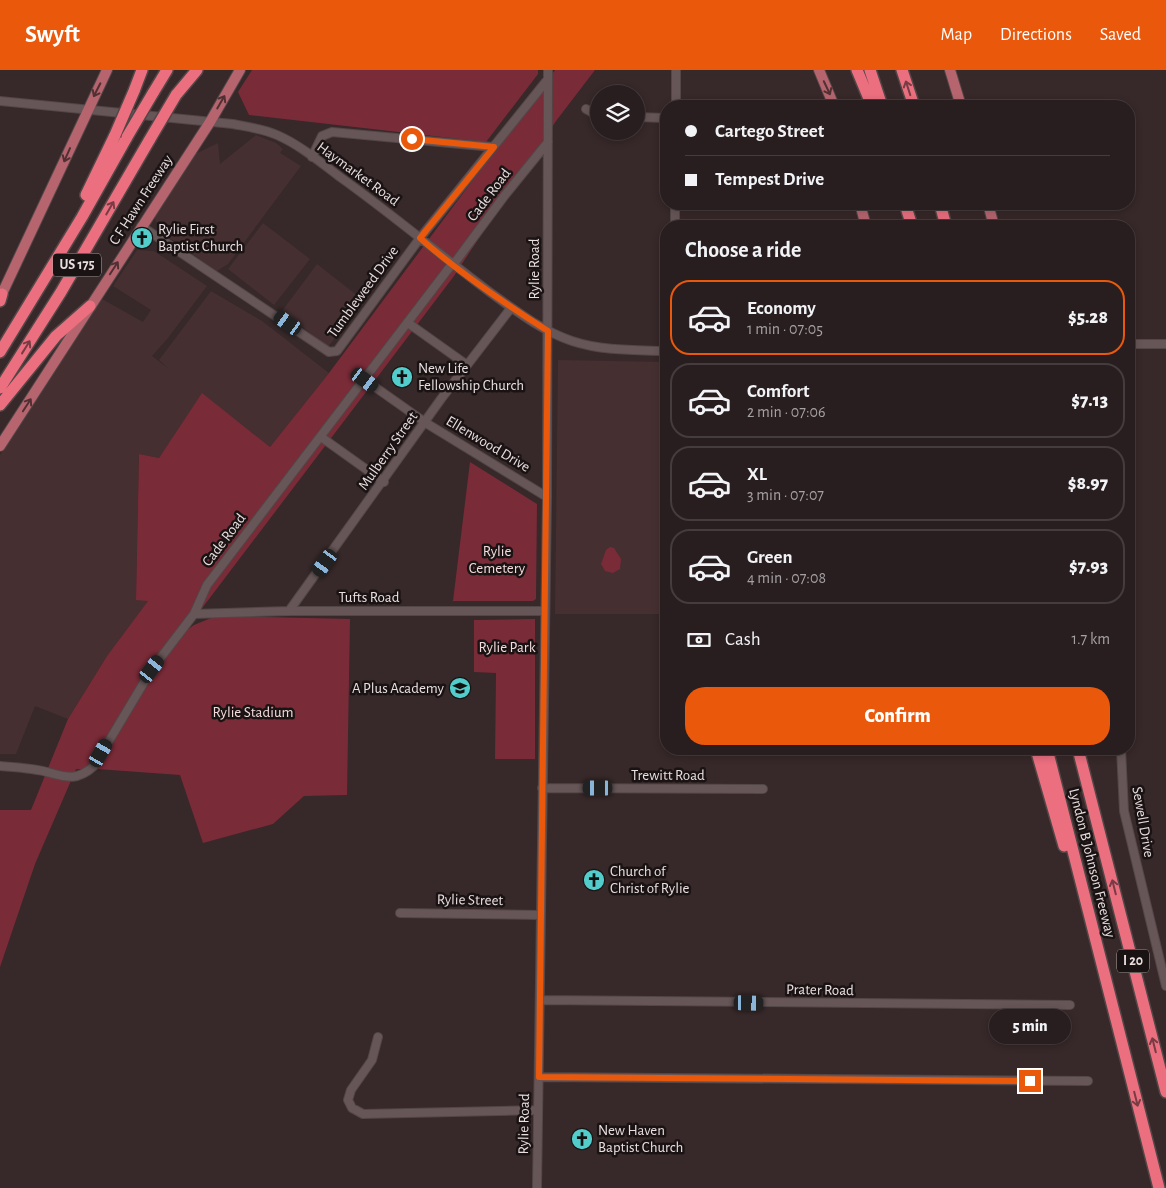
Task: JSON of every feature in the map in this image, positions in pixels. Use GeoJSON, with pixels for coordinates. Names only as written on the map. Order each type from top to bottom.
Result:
{"type":"FeatureCollection","features":[{"type":"Feature","properties":{"kind":"highway"},"geometry":{"type":"LineString","coordinates":[[60,252],[115,135],[142,70]]}},
{"type":"Feature","properties":{"kind":"highway","name":"US 175"},"geometry":{"type":"LineString","coordinates":[[0,352],[167,70]]}},
{"type":"Feature","properties":{"kind":"highway","name":"C F Hawn Freeway"},"geometry":{"type":"LineString","coordinates":[[0,388],[61,292],[191,70]]}},
{"type":"Feature","properties":{"kind":"highway"},"geometry":{"type":"LineString","coordinates":[[176,95],[197,70]]}},
{"type":"Feature","properties":{"kind":"highway"},"geometry":{"type":"LineString","coordinates":[[858,70],[870,100]]}},
{"type":"Feature","properties":{"kind":"highway"},"geometry":{"type":"LineString","coordinates":[[870,70],[880,100]]}},
{"type":"Feature","properties":{"kind":"highway"},"geometry":{"type":"LineString","coordinates":[[902,70],[912,100]]}},
{"type":"Feature","properties":{"kind":"highway"},"geometry":{"type":"LineString","coordinates":[[0,406],[65,327],[90,306]]}},
{"type":"Feature","properties":{"kind":"highway"},"geometry":{"type":"LineString","coordinates":[[1038,755],[1102,967]]}},
{"type":"Feature","properties":{"kind":"highway","name":"Lyndon B Johnson Freeway"},"geometry":{"type":"LineString","coordinates":[[1049,755],[1159,1188]]}},
{"type":"Feature","properties":{"kind":"highway","name":"Lyndon B Johnson Freeway"},"geometry":{"type":"LineString","coordinates":[[1080,755],[1166,1092]]}},
{"type":"Feature","properties":{"kind":"highway"},"geometry":{"type":"LineString","coordinates":[[1086,755],[1099,830]]}},
{"type":"Feature","properties":{"kind":"main road"},"geometry":{"type":"LineString","coordinates":[[1,298],[87,110],[108,70]]}},
{"type":"Feature","properties":{"kind":"main road","name":"C F Hawn Freeway"},"geometry":{"type":"LineString","coordinates":[[0,446],[210,122],[240,70]]}},
{"type":"Feature","properties":{"kind":"main road"},"geometry":{"type":"LineString","coordinates":[[819,70],[832,100]]}},
{"type":"Feature","properties":{"kind":"main road"},"geometry":{"type":"LineString","coordinates":[[950,70],[959,100]]}},
{"type":"Feature","properties":{"kind":"street","name":"Rylie Road"},"geometry":{"type":"LineString","coordinates":[[537,1188],[547,496],[548,70]]}},
{"type":"Feature","properties":{"kind":"street"},"geometry":{"type":"LineString","coordinates":[[676,70],[676,100]]}},
{"type":"Feature","properties":{"kind":"street","name":"Tumbleweed Drive"},"geometry":{"type":"LineString","coordinates":[[141,226],[329,352],[337,351],[420,238],[548,79]]}},
{"type":"Feature","properties":{"kind":"street","name":"Haymarket Road"},"geometry":{"type":"LineString","coordinates":[[0,101],[210,122],[269,132],[312,156],[453,265],[511,308],[548,331],[572,341],[595,347],[660,351]]}},
{"type":"Feature","properties":{"kind":"street"},"geometry":{"type":"LineString","coordinates":[[586,109],[590,111]]}},
{"type":"Feature","properties":{"kind":"street"},"geometry":{"type":"LineString","coordinates":[[645,117],[660,118]]}},
{"type":"Feature","properties":{"kind":"street"},"geometry":{"type":"LineString","coordinates":[[312,156],[322,136],[332,132],[494,147]]}},
{"type":"Feature","properties":{"kind":"street","name":"Cade Road"},"geometry":{"type":"LineString","coordinates":[[0,766],[42,770],[62,777],[86,773],[94,766],[152,669],[194,614],[207,585],[453,265],[504,195],[548,142]]}},
{"type":"Feature","properties":{"kind":"street","name":"Mulberry Street"},"geometry":{"type":"LineString","coordinates":[[289,611],[467,365],[511,308]]}},
{"type":"Feature","properties":{"kind":"street"},"geometry":{"type":"LineString","coordinates":[[408,323],[467,365]]}},
{"type":"Feature","properties":{"kind":"street"},"geometry":{"type":"LineString","coordinates":[[1135,344],[1166,344]]}},
{"type":"Feature","properties":{"kind":"street","name":"Ellenwood Drive"},"geometry":{"type":"LineString","coordinates":[[365,380],[426,423],[547,496]]}},
{"type":"Feature","properties":{"kind":"street"},"geometry":{"type":"LineString","coordinates":[[321,437],[384,482]]}},
{"type":"Feature","properties":{"kind":"street","name":"Tufts Road"},"geometry":{"type":"LineString","coordinates":[[194,614],[289,611],[545,611]]}},
{"type":"Feature","properties":{"kind":"street","name":"Sewell Drive"},"geometry":{"type":"LineString","coordinates":[[1120,755],[1124,811],[1166,986]]}},
{"type":"Feature","properties":{"kind":"street","name":"Trewitt Road"},"geometry":{"type":"LineString","coordinates":[[542,788],[763,789]]}},
{"type":"Feature","properties":{"kind":"street","name":"Rylie Street"},"geometry":{"type":"LineString","coordinates":[[400,913],[540,915]]}},
{"type":"Feature","properties":{"kind":"street","name":"Prater Road"},"geometry":{"type":"LineString","coordinates":[[540,1000],[1070,1005]]}},
{"type":"Feature","properties":{"kind":"street"},"geometry":{"type":"LineString","coordinates":[[378,1037],[372,1060],[349,1095],[348,1100],[352,1108],[357,1112],[387,1114],[538,1110]]}},
{"type":"Feature","properties":{"kind":"street"},"geometry":{"type":"LineString","coordinates":[[539,1077],[1088,1081]]}},
{"type":"Feature","properties":{"kind":"shaded area"},"geometry":{"type":"Polygon","coordinates":[[[256,135],[276,143],[283,149],[280,153],[301,166],[228,264],[217,271],[162,233],[154,217],[195,154],[218,143],[220,164],[256,135]]]}},
{"type":"Feature","properties":{"kind":"shaded area"},"geometry":{"type":"Polygon","coordinates":[[[263,223],[310,259],[274,305],[228,269],[263,223]]]}},
{"type":"Feature","properties":{"kind":"shaded area"},"geometry":{"type":"Polygon","coordinates":[[[137,250],[154,251],[207,286],[152,356],[169,369],[159,360],[211,291],[262,321],[329,373],[270,447],[202,394],[159,458],[139,454],[136,600],[149,600],[107,656],[68,719],[35,706],[16,754],[0,754],[0,455],[102,299],[143,322],[151,310],[113,286],[137,250]]]}},
{"type":"Feature","properties":{"kind":"shaded area"},"geometry":{"type":"Polygon","coordinates":[[[317,264],[363,300],[328,347],[282,311],[317,264]]]}},
{"type":"Feature","properties":{"kind":"shaded area"},"geometry":{"type":"Polygon","coordinates":[[[558,360],[660,362],[660,614],[555,614],[558,360]]]}},
{"type":"Feature","properties":{"kind":"green space"},"geometry":{"type":"Polygon","coordinates":[[[252,70],[538,70],[538,74],[486,142],[249,115],[238,92],[252,70]]]}},
{"type":"Feature","properties":{"kind":"green space","name":"Rylie Stadium"},"geometry":{"type":"Polygon","coordinates":[[[555,70],[595,70],[556,121],[454,276],[184,632],[194,625],[216,616],[350,619],[347,795],[304,796],[273,824],[203,843],[180,775],[76,769],[35,864],[0,967],[0,810],[31,810],[68,719],[107,656],[148,601],[136,600],[139,454],[159,458],[202,393],[270,447],[329,373],[555,70]]]}},
{"type":"Feature","properties":{"kind":"green space","name":"Rylie Cemetery"},"geometry":{"type":"Polygon","coordinates":[[[470,462],[537,504],[536,599],[533,601],[453,601],[470,462]]]}},
{"type":"Feature","properties":{"kind":"green space"},"geometry":{"type":"Polygon","coordinates":[[[610,547],[614,548],[621,559],[620,569],[613,573],[605,571],[601,564],[606,550],[610,547]]]}},
{"type":"Feature","properties":{"kind":"green space","name":"Rylie Park"},"geometry":{"type":"Polygon","coordinates":[[[535,619],[535,759],[495,759],[496,673],[474,672],[474,620],[535,619]]]}},
{"type":"Feature","properties":{"kind":"place","name":"Rylie First Baptist Church"},"geometry":{"type":"Point","coordinates":[142,238]}},
{"type":"Feature","properties":{"kind":"place","name":"New Life Fellowship Church"},"geometry":{"type":"Point","coordinates":[402,377]}},
{"type":"Feature","properties":{"kind":"place","name":"A Plus Academy"},"geometry":{"type":"Point","coordinates":[460,688]}},
{"type":"Feature","properties":{"kind":"place","name":"Church of Christ of Rylie"},"geometry":{"type":"Point","coordinates":[594,880]}},
{"type":"Feature","properties":{"kind":"place","name":"New Haven Baptist Church"},"geometry":{"type":"Point","coordinates":[582,1139]}},
{"type":"Feature","properties":{"kind":"route"},"geometry":{"type":"LineString","coordinates":[[412,139],[494,147],[420,238],[437,253],[511,308],[548,331],[539,1077],[1030,1081]]}}]}
